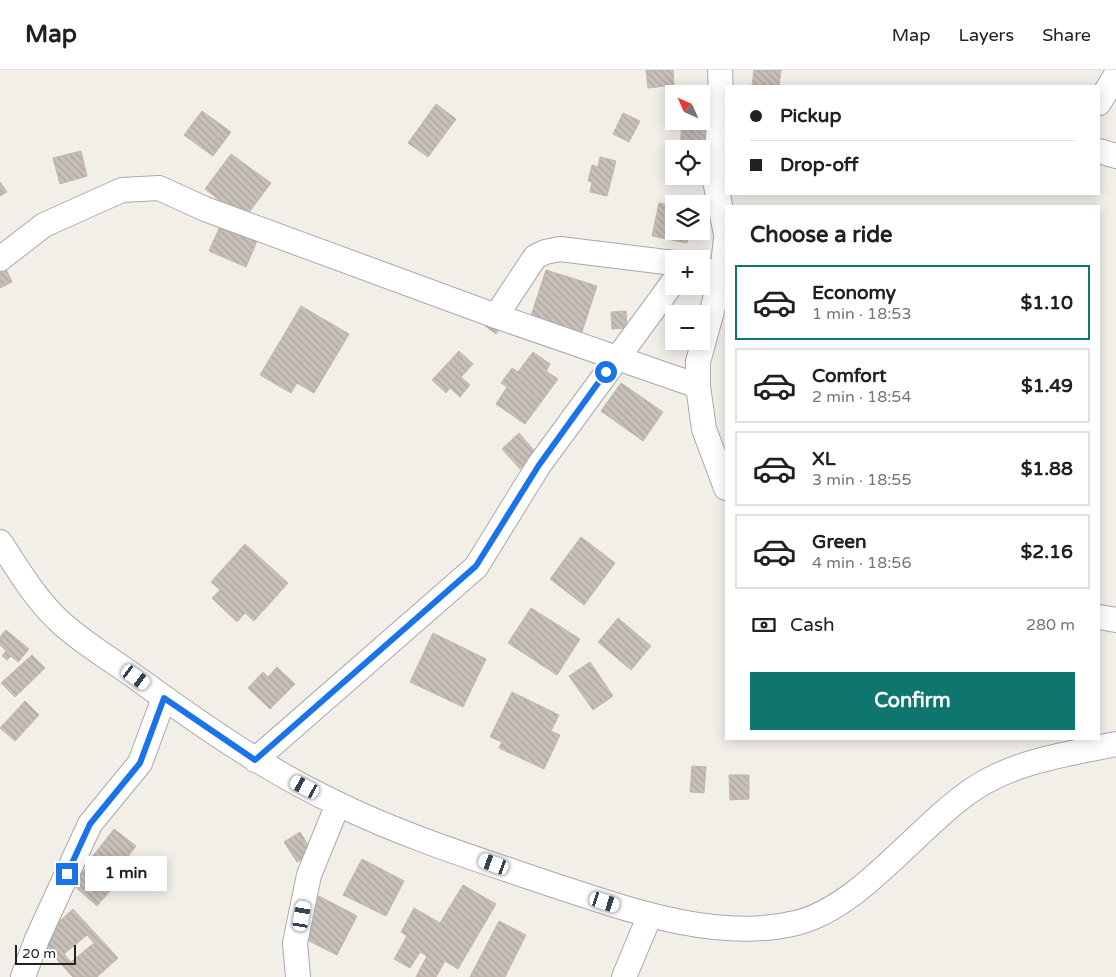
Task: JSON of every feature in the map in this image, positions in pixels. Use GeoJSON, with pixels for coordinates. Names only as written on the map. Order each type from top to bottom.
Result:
{"type":"FeatureCollection","features":[{"type":"Feature","properties":{"kind":"street"},"geometry":{"type":"LineString","coordinates":[[720,70],[721,93],[715,181],[725,231]]}},
{"type":"Feature","properties":{"kind":"street"},"geometry":{"type":"LineString","coordinates":[[1100,101],[1116,75]]}},
{"type":"Feature","properties":{"kind":"street"},"geometry":{"type":"LineString","coordinates":[[1100,151],[1116,156]]}},
{"type":"Feature","properties":{"kind":"street"},"geometry":{"type":"LineString","coordinates":[[0,259],[44,225],[122,190],[159,188],[205,209],[496,316],[698,386]]}},
{"type":"Feature","properties":{"kind":"street"},"geometry":{"type":"LineString","coordinates":[[725,238],[712,271],[698,362],[698,386],[704,429],[725,485]]}},
{"type":"Feature","properties":{"kind":"street"},"geometry":{"type":"LineString","coordinates":[[496,316],[535,257],[545,252],[560,249],[665,262]]}},
{"type":"Feature","properties":{"kind":"street"},"geometry":{"type":"LineString","coordinates":[[255,760],[476,566],[539,465],[665,293]]}},
{"type":"Feature","properties":{"kind":"street"},"geometry":{"type":"LineString","coordinates":[[0,542],[32,590],[58,620],[164,698],[255,760],[338,804],[403,832],[530,877],[650,916],[708,927],[746,928],[792,924],[830,912],[891,861],[948,808],[976,788],[999,775],[1036,762],[1116,744]]}},
{"type":"Feature","properties":{"kind":"street"},"geometry":{"type":"LineString","coordinates":[[1100,617],[1116,620]]}},
{"type":"Feature","properties":{"kind":"street"},"geometry":{"type":"LineString","coordinates":[[23,977],[37,940],[90,824],[140,763],[164,698]]}},
{"type":"Feature","properties":{"kind":"street"},"geometry":{"type":"LineString","coordinates":[[298,977],[295,943],[309,875],[338,804]]}},
{"type":"Feature","properties":{"kind":"street"},"geometry":{"type":"LineString","coordinates":[[624,977],[650,916]]}},
{"type":"Feature","properties":{"kind":"building"},"geometry":{"type":"Polygon","coordinates":[[[646,70],[673,70],[674,85],[648,88],[646,70]]]}},
{"type":"Feature","properties":{"kind":"building"},"geometry":{"type":"Polygon","coordinates":[[[754,70],[781,70],[779,85],[752,85],[754,70]]]}},
{"type":"Feature","properties":{"kind":"building"},"geometry":{"type":"Polygon","coordinates":[[[436,104],[456,119],[428,157],[408,143],[436,104]]]}},
{"type":"Feature","properties":{"kind":"building"},"geometry":{"type":"Polygon","coordinates":[[[202,111],[231,132],[213,156],[184,135],[202,111]]]}},
{"type":"Feature","properties":{"kind":"building"},"geometry":{"type":"Polygon","coordinates":[[[623,113],[640,121],[629,142],[613,134],[623,113]]]}},
{"type":"Feature","properties":{"kind":"building"},"geometry":{"type":"Polygon","coordinates":[[[681,130],[707,130],[706,140],[681,140],[681,130]]]}},
{"type":"Feature","properties":{"kind":"building"},"geometry":{"type":"Polygon","coordinates":[[[81,151],[87,176],[60,184],[53,158],[81,151]]]}},
{"type":"Feature","properties":{"kind":"building"},"geometry":{"type":"Polygon","coordinates":[[[231,154],[271,183],[244,219],[205,189],[231,154]]]}},
{"type":"Feature","properties":{"kind":"building"},"geometry":{"type":"Polygon","coordinates":[[[600,157],[616,161],[607,196],[590,192],[592,182],[588,181],[592,165],[598,167],[600,157]]]}},
{"type":"Feature","properties":{"kind":"building"},"geometry":{"type":"Polygon","coordinates":[[[0,182],[7,192],[0,196],[0,182]]]}},
{"type":"Feature","properties":{"kind":"building"},"geometry":{"type":"Polygon","coordinates":[[[659,203],[665,204],[665,239],[652,236],[659,203]]]}},
{"type":"Feature","properties":{"kind":"building"},"geometry":{"type":"Polygon","coordinates":[[[220,226],[257,241],[246,267],[209,251],[220,226]]]}},
{"type":"Feature","properties":{"kind":"building"},"geometry":{"type":"Polygon","coordinates":[[[672,240],[688,240],[687,243],[672,240]]]}},
{"type":"Feature","properties":{"kind":"building"},"geometry":{"type":"Polygon","coordinates":[[[5,267],[12,282],[0,288],[0,270],[5,267]]]}},
{"type":"Feature","properties":{"kind":"building"},"geometry":{"type":"Polygon","coordinates":[[[546,270],[597,286],[580,338],[529,322],[546,270]]]}},
{"type":"Feature","properties":{"kind":"building"},"geometry":{"type":"Polygon","coordinates":[[[301,306],[349,334],[314,393],[297,383],[291,393],[260,375],[301,306]]]}},
{"type":"Feature","properties":{"kind":"building"},"geometry":{"type":"Polygon","coordinates":[[[626,311],[627,328],[612,329],[611,312],[626,311]]]}},
{"type":"Feature","properties":{"kind":"building"},"geometry":{"type":"Polygon","coordinates":[[[490,318],[502,326],[496,334],[485,326],[490,318]]]}},
{"type":"Feature","properties":{"kind":"building"},"geometry":{"type":"Polygon","coordinates":[[[459,351],[473,364],[461,377],[470,385],[460,397],[450,388],[446,393],[432,380],[459,351]]]}},
{"type":"Feature","properties":{"kind":"building"},"geometry":{"type":"Polygon","coordinates":[[[533,352],[550,364],[546,371],[558,379],[525,424],[496,404],[507,387],[501,383],[512,368],[518,372],[533,352]]]}},
{"type":"Feature","properties":{"kind":"building"},"geometry":{"type":"Polygon","coordinates":[[[621,383],[663,412],[643,441],[601,411],[621,383]]]}},
{"type":"Feature","properties":{"kind":"building"},"geometry":{"type":"Polygon","coordinates":[[[519,433],[537,454],[520,469],[502,449],[519,433]]]}},
{"type":"Feature","properties":{"kind":"building"},"geometry":{"type":"Polygon","coordinates":[[[581,537],[615,563],[584,605],[550,579],[581,537]]]}},
{"type":"Feature","properties":{"kind":"building"},"geometry":{"type":"Polygon","coordinates":[[[245,544],[288,583],[254,621],[245,613],[237,622],[212,598],[220,590],[211,582],[245,544]]]}},
{"type":"Feature","properties":{"kind":"building"},"geometry":{"type":"Polygon","coordinates":[[[531,608],[580,639],[557,675],[508,643],[531,608]]]}},
{"type":"Feature","properties":{"kind":"building"},"geometry":{"type":"Polygon","coordinates":[[[618,618],[651,646],[631,670],[598,642],[618,618]]]}},
{"type":"Feature","properties":{"kind":"building"},"geometry":{"type":"Polygon","coordinates":[[[6,630],[29,649],[18,662],[11,656],[7,660],[2,656],[6,651],[0,645],[0,637],[6,630]]]}},
{"type":"Feature","properties":{"kind":"building"},"geometry":{"type":"Polygon","coordinates":[[[433,633],[486,659],[463,707],[410,682],[433,633]]]}},
{"type":"Feature","properties":{"kind":"building"},"geometry":{"type":"Polygon","coordinates":[[[32,655],[45,668],[15,697],[1,683],[32,655]]]}},
{"type":"Feature","properties":{"kind":"building"},"geometry":{"type":"Polygon","coordinates":[[[590,662],[613,696],[593,710],[569,676],[590,662]]]}},
{"type":"Feature","properties":{"kind":"building"},"geometry":{"type":"Polygon","coordinates":[[[277,667],[295,684],[270,709],[248,688],[263,672],[268,677],[277,667]]]}},
{"type":"Feature","properties":{"kind":"building"},"geometry":{"type":"Polygon","coordinates":[[[512,692],[559,715],[551,731],[560,735],[544,769],[499,748],[502,742],[490,737],[512,692]]]}},
{"type":"Feature","properties":{"kind":"building"},"geometry":{"type":"Polygon","coordinates":[[[25,701],[39,715],[15,741],[0,728],[25,701]]]}},
{"type":"Feature","properties":{"kind":"building"},"geometry":{"type":"Polygon","coordinates":[[[692,766],[706,767],[704,793],[690,792],[692,766]]]}},
{"type":"Feature","properties":{"kind":"building"},"geometry":{"type":"Polygon","coordinates":[[[729,775],[749,775],[749,799],[730,800],[729,775]]]}},
{"type":"Feature","properties":{"kind":"building"},"geometry":{"type":"Polygon","coordinates":[[[114,829],[136,846],[115,873],[93,856],[114,829]]]}},
{"type":"Feature","properties":{"kind":"building"},"geometry":{"type":"Polygon","coordinates":[[[300,832],[313,853],[297,862],[284,842],[300,832]]]}},
{"type":"Feature","properties":{"kind":"building"},"geometry":{"type":"Polygon","coordinates":[[[362,859],[404,881],[386,916],[343,895],[362,859]]]}},
{"type":"Feature","properties":{"kind":"building"},"geometry":{"type":"Polygon","coordinates":[[[91,863],[116,884],[97,906],[72,884],[91,863]]]}},
{"type":"Feature","properties":{"kind":"building"},"geometry":{"type":"Polygon","coordinates":[[[463,885],[496,904],[458,969],[445,961],[436,977],[416,977],[427,956],[420,952],[410,968],[394,959],[407,936],[401,932],[414,908],[440,923],[463,885]]]}},
{"type":"Feature","properties":{"kind":"building"},"geometry":{"type":"Polygon","coordinates":[[[319,896],[357,916],[337,955],[299,936],[319,896]]]}},
{"type":"Feature","properties":{"kind":"building"},"geometry":{"type":"Polygon","coordinates":[[[73,909],[118,958],[97,977],[73,977],[39,940],[73,909]],[[87,935],[64,954],[71,962],[94,943],[87,935]]]}},
{"type":"Feature","properties":{"kind":"building"},"geometry":{"type":"Polygon","coordinates":[[[499,921],[526,935],[505,977],[470,977],[499,921]]]}},
{"type":"Feature","properties":{"kind":"route"},"geometry":{"type":"LineString","coordinates":[[67,874],[90,824],[140,763],[164,698],[255,760],[476,566],[539,465],[606,372]]}}]}
